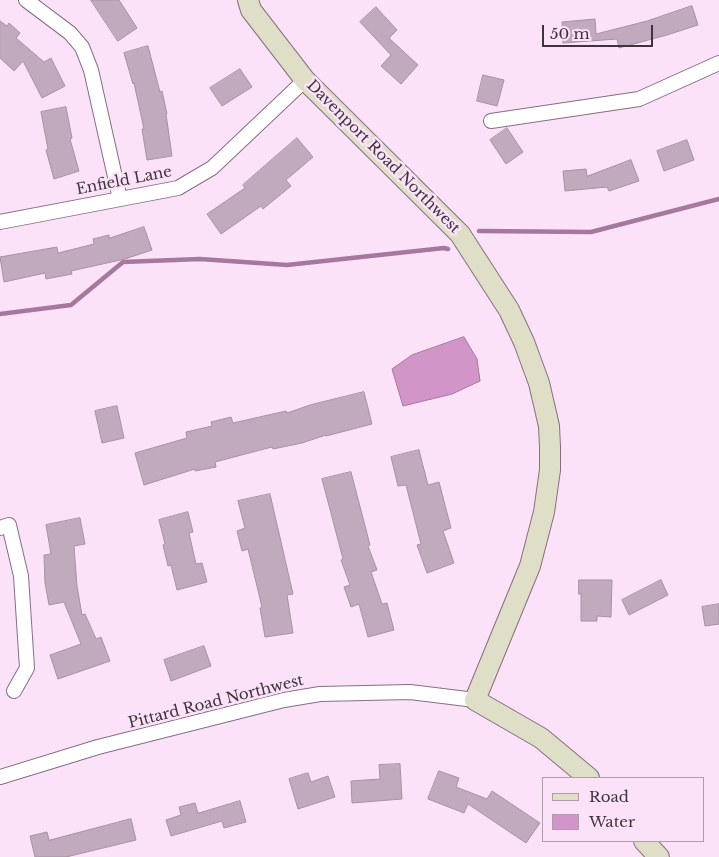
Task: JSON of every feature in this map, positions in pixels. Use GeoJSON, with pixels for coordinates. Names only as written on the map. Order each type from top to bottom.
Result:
{"type":"FeatureCollection","features":[{"type":"Feature","properties":{"kind":"street"},"geometry":{"type":"LineString","coordinates":[[26,0],[70,33],[82,47],[91,70],[120,199]]}},
{"type":"Feature","properties":{"kind":"street","name":"Davenport Road Northwest"},"geometry":{"type":"LineString","coordinates":[[248,0],[251,10],[306,80],[460,234],[509,310],[524,342],[539,383],[548,426],[550,447],[550,470],[544,512],[530,566],[475,700]]}},
{"type":"Feature","properties":{"kind":"street"},"geometry":{"type":"LineString","coordinates":[[491,122],[639,99],[719,63]]}},
{"type":"Feature","properties":{"kind":"street","name":"Enfield Lane"},"geometry":{"type":"LineString","coordinates":[[0,222],[178,188],[212,168],[306,80]]}},
{"type":"Feature","properties":{"kind":"street"},"geometry":{"type":"LineString","coordinates":[[0,528],[9,525],[22,576],[27,668],[14,691]]}},
{"type":"Feature","properties":{"kind":"street","name":"Pittard Road Northwest"},"geometry":{"type":"LineString","coordinates":[[0,777],[98,747],[284,700],[320,694],[410,692],[475,700]]}},
{"type":"Feature","properties":{"kind":"street"},"geometry":{"type":"LineString","coordinates":[[475,700],[541,738],[588,777]]}},
{"type":"Feature","properties":{"kind":"street"},"geometry":{"type":"LineString","coordinates":[[645,842],[659,857]]}},
{"type":"Feature","properties":{"kind":"water"},"geometry":{"type":"Polygon","coordinates":[[[464,337],[477,359],[480,381],[452,394],[403,406],[392,369],[412,355],[464,337]]]}},
{"type":"Feature","properties":{"kind":"building"},"geometry":{"type":"Polygon","coordinates":[[[91,0],[119,0],[137,28],[118,41],[91,0]]]}},
{"type":"Feature","properties":{"kind":"building"},"geometry":{"type":"Polygon","coordinates":[[[692,6],[698,25],[667,35],[619,48],[617,39],[563,43],[562,22],[595,19],[596,34],[647,21],[692,6]]]}},
{"type":"Feature","properties":{"kind":"building"},"geometry":{"type":"Polygon","coordinates":[[[376,7],[397,30],[389,38],[418,65],[401,84],[381,66],[391,55],[360,22],[376,7]]]}},
{"type":"Feature","properties":{"kind":"building"},"geometry":{"type":"Polygon","coordinates":[[[0,21],[7,26],[9,23],[20,33],[16,38],[44,62],[51,58],[65,86],[42,98],[23,61],[14,71],[0,58],[0,21]]]}},
{"type":"Feature","properties":{"kind":"building"},"geometry":{"type":"Polygon","coordinates":[[[148,46],[160,92],[162,91],[172,156],[147,160],[142,129],[144,129],[134,83],[124,53],[148,46]]]}},
{"type":"Feature","properties":{"kind":"building"},"geometry":{"type":"Polygon","coordinates":[[[240,69],[252,87],[222,106],[210,88],[240,69]]]}},
{"type":"Feature","properties":{"kind":"building"},"geometry":{"type":"Polygon","coordinates":[[[483,75],[504,80],[497,106],[477,101],[483,75]]]}},
{"type":"Feature","properties":{"kind":"building"},"geometry":{"type":"Polygon","coordinates":[[[66,107],[72,138],[70,139],[79,171],[54,179],[46,150],[48,149],[41,112],[66,107]]]}},
{"type":"Feature","properties":{"kind":"building"},"geometry":{"type":"Polygon","coordinates":[[[507,128],[523,152],[506,164],[490,140],[507,128]]]}},
{"type":"Feature","properties":{"kind":"building"},"geometry":{"type":"Polygon","coordinates":[[[297,138],[313,157],[286,180],[291,186],[263,209],[261,206],[221,234],[207,214],[245,188],[243,185],[297,138]]]}},
{"type":"Feature","properties":{"kind":"building"},"geometry":{"type":"Polygon","coordinates":[[[687,140],[694,160],[664,171],[657,151],[687,140]]]}},
{"type":"Feature","properties":{"kind":"building"},"geometry":{"type":"Polygon","coordinates":[[[631,160],[639,181],[609,191],[607,187],[565,191],[563,171],[586,169],[587,176],[631,160]]]}},
{"type":"Feature","properties":{"kind":"building"},"geometry":{"type":"Polygon","coordinates":[[[144,227],[152,250],[125,259],[71,271],[72,274],[46,279],[45,273],[4,282],[0,257],[57,247],[58,253],[94,244],[93,239],[109,235],[109,238],[144,227]]]}},
{"type":"Feature","properties":{"kind":"building"},"geometry":{"type":"Polygon","coordinates":[[[364,392],[372,424],[302,443],[273,449],[272,447],[215,462],[216,467],[195,471],[195,469],[144,485],[135,453],[187,438],[186,432],[212,426],[211,422],[231,417],[233,423],[286,411],[287,413],[310,405],[364,392]]]}},
{"type":"Feature","properties":{"kind":"building"},"geometry":{"type":"Polygon","coordinates":[[[117,406],[124,438],[102,443],[95,411],[117,406]]]}},
{"type":"Feature","properties":{"kind":"building"},"geometry":{"type":"Polygon","coordinates":[[[419,450],[428,485],[439,482],[451,528],[443,531],[454,563],[427,573],[417,545],[421,544],[406,485],[398,486],[391,457],[419,450]]]}},
{"type":"Feature","properties":{"kind":"building"},"geometry":{"type":"Polygon","coordinates":[[[351,472],[370,545],[368,546],[377,570],[371,572],[382,604],[387,603],[394,630],[368,637],[359,604],[351,607],[344,587],[350,585],[341,560],[343,559],[322,479],[351,472]]]}},
{"type":"Feature","properties":{"kind":"building"},"geometry":{"type":"Polygon","coordinates":[[[270,494],[293,594],[287,595],[293,633],[265,637],[260,608],[262,607],[248,549],[242,551],[237,531],[245,528],[238,501],[270,494]]]}},
{"type":"Feature","properties":{"kind":"building"},"geometry":{"type":"Polygon","coordinates":[[[188,512],[193,532],[189,533],[196,564],[202,563],[207,582],[177,590],[171,565],[168,566],[159,520],[188,512]]]}},
{"type":"Feature","properties":{"kind":"building"},"geometry":{"type":"Polygon","coordinates":[[[80,518],[85,544],[74,546],[77,586],[82,615],[85,614],[96,639],[101,637],[110,661],[58,679],[50,655],[81,644],[64,602],[49,605],[45,583],[44,555],[51,554],[46,525],[80,518]]]}},
{"type":"Feature","properties":{"kind":"building"},"geometry":{"type":"Polygon","coordinates":[[[579,580],[612,580],[611,617],[597,616],[597,621],[581,621],[579,580]]]}},
{"type":"Feature","properties":{"kind":"building"},"geometry":{"type":"Polygon","coordinates":[[[661,580],[668,595],[629,615],[622,600],[661,580]]]}},
{"type":"Feature","properties":{"kind":"building"},"geometry":{"type":"Polygon","coordinates":[[[719,604],[719,624],[705,626],[702,607],[719,604]]]}},
{"type":"Feature","properties":{"kind":"building"},"geometry":{"type":"Polygon","coordinates":[[[204,646],[211,666],[171,681],[164,660],[204,646]]]}},
{"type":"Feature","properties":{"kind":"building"},"geometry":{"type":"Polygon","coordinates":[[[400,764],[402,799],[352,803],[351,781],[380,779],[379,765],[400,764]]]}},
{"type":"Feature","properties":{"kind":"building"},"geometry":{"type":"Polygon","coordinates":[[[439,771],[459,778],[456,787],[487,799],[492,791],[540,823],[526,843],[468,804],[464,813],[428,799],[439,771]]]}},
{"type":"Feature","properties":{"kind":"building"},"geometry":{"type":"Polygon","coordinates":[[[308,773],[311,782],[328,776],[335,797],[298,809],[289,779],[308,773]]]}},
{"type":"Feature","properties":{"kind":"building"},"geometry":{"type":"Polygon","coordinates":[[[240,801],[246,822],[224,828],[222,821],[171,836],[166,820],[181,815],[179,807],[195,803],[198,813],[240,801]]]}},
{"type":"Feature","properties":{"kind":"building"},"geometry":{"type":"Polygon","coordinates":[[[131,819],[136,840],[66,857],[35,857],[30,836],[47,832],[49,840],[131,819]]]}},
{"type":"Feature","properties":{"kind":"waterway"},"geometry":{"type":"LineString","coordinates":[[479,231],[591,232],[719,199]]}},
{"type":"Feature","properties":{"kind":"waterway"},"geometry":{"type":"LineString","coordinates":[[0,314],[71,305],[123,262],[200,259],[287,265],[448,249]]}}]}
